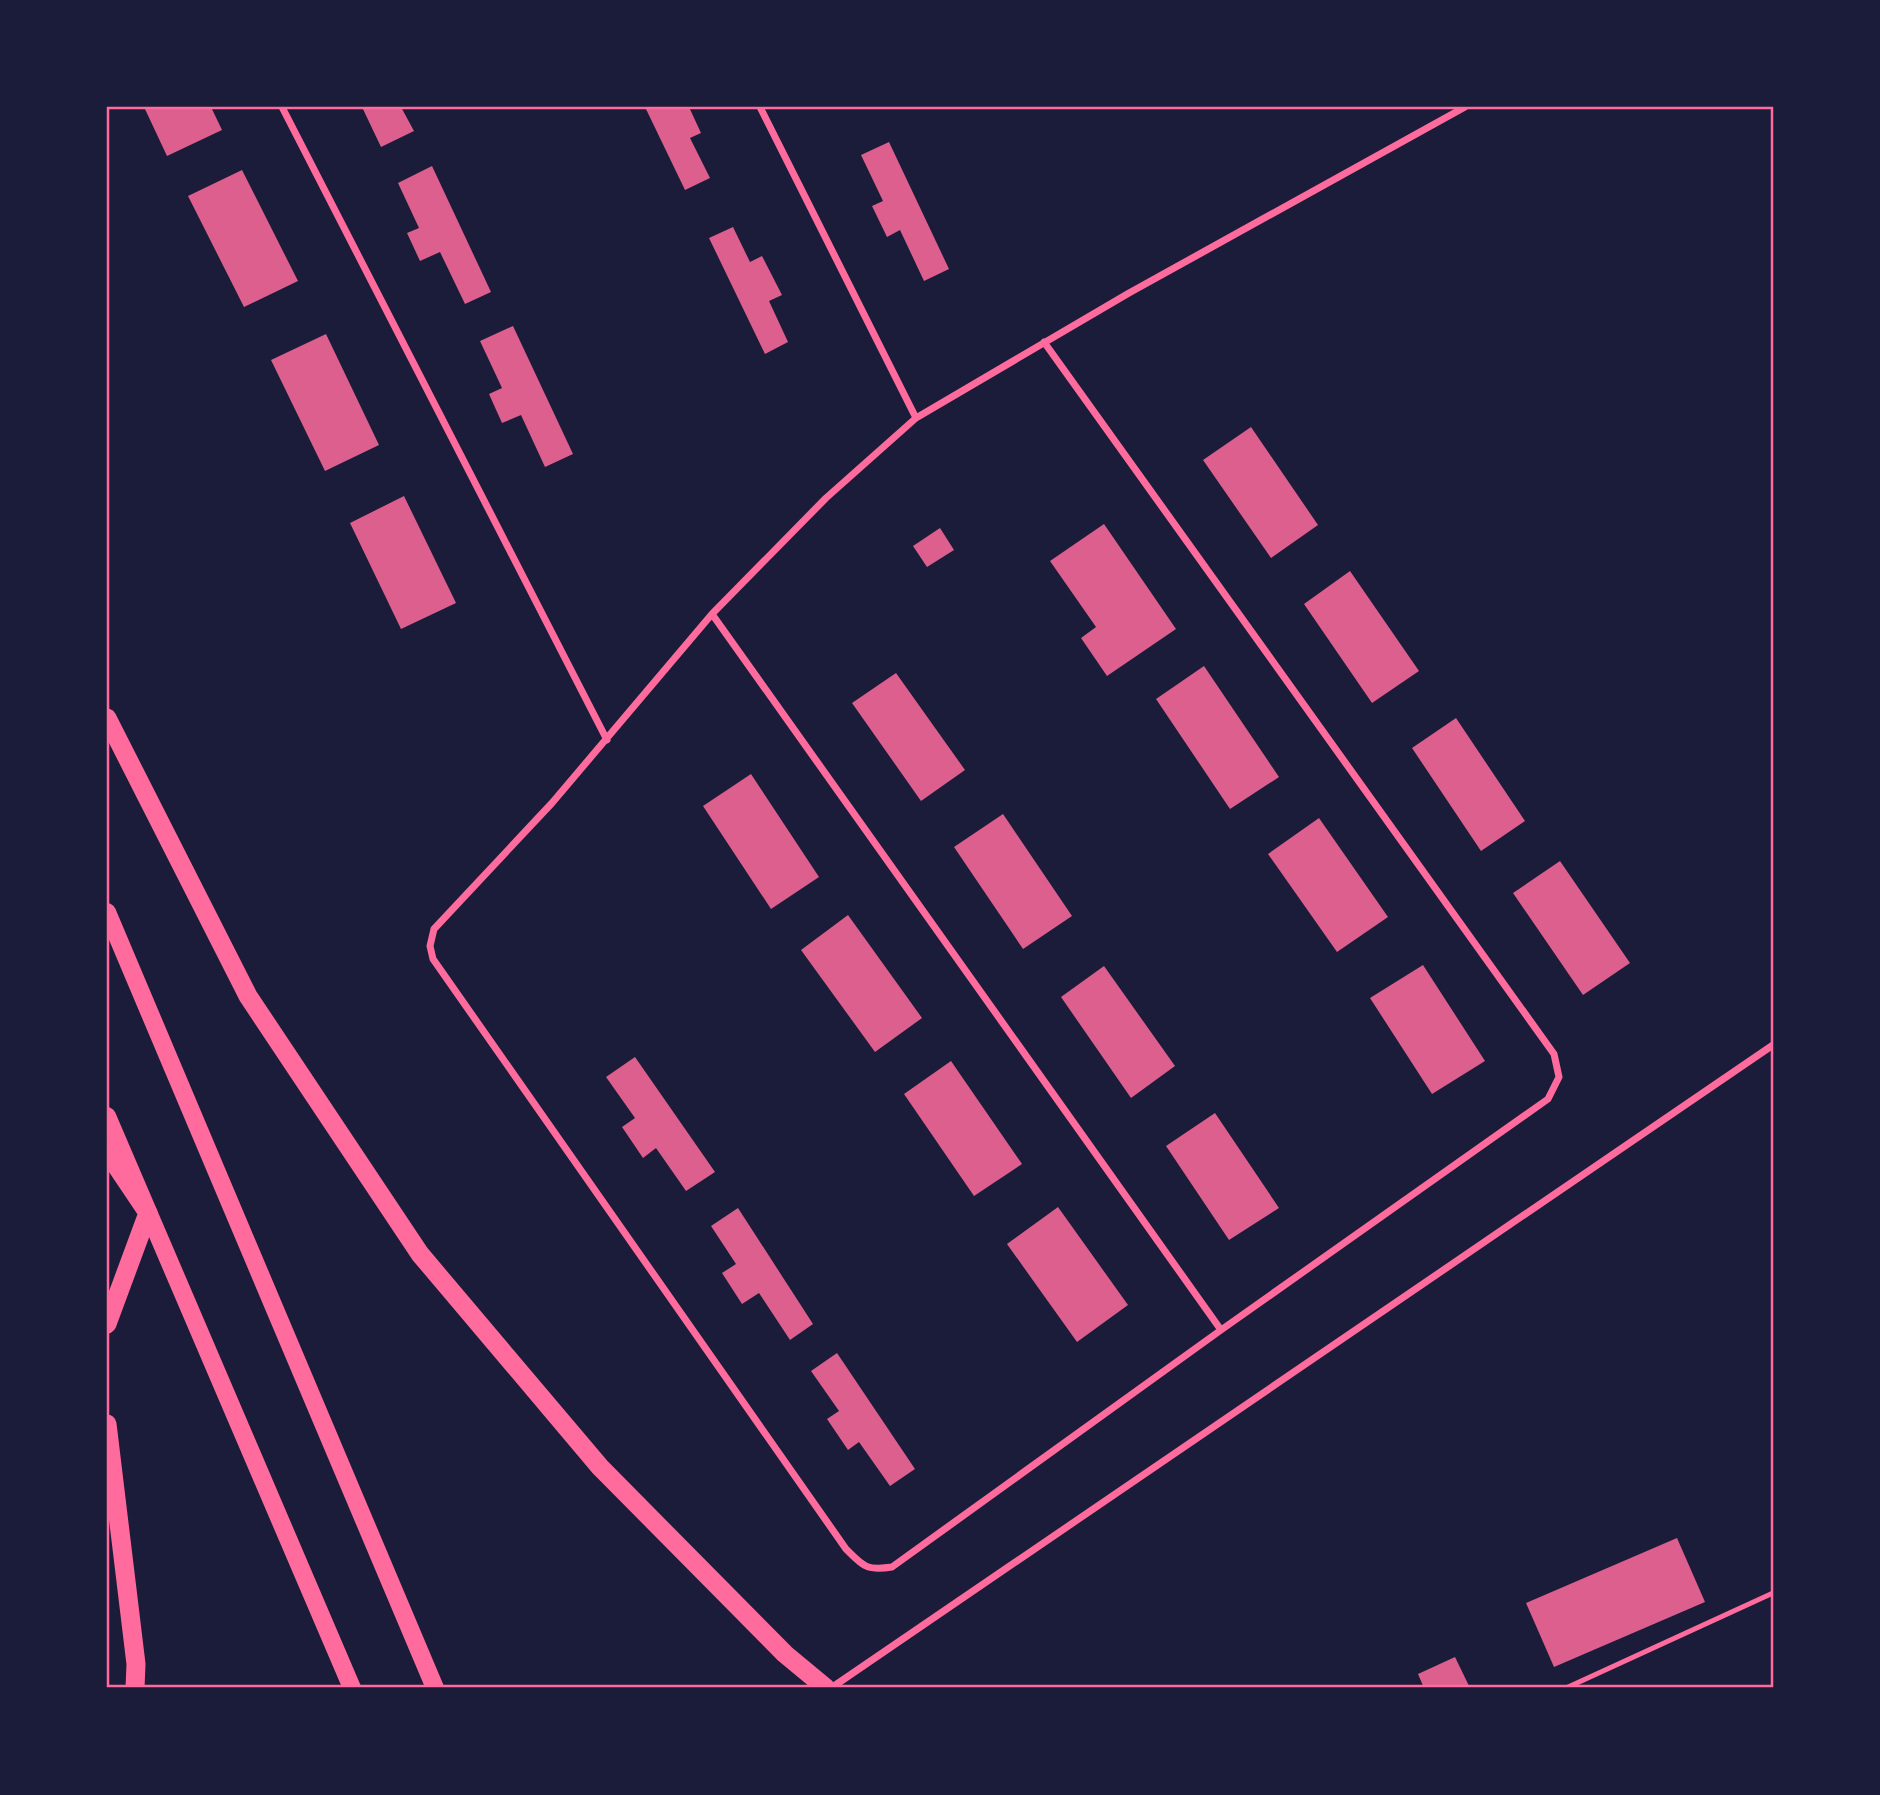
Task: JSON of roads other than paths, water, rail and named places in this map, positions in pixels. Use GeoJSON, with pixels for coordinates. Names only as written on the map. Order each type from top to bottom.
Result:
{"type":"FeatureCollection","features":[{"type":"Feature","properties":{"kind":"highway"},"geometry":{"type":"LineString","coordinates":[[107,718],[248,996],[420,1254],[600,1467],[785,1654],[828,1688]]}},
{"type":"Feature","properties":{"kind":"highway"},"geometry":{"type":"LineString","coordinates":[[107,1152],[148,1213],[107,1324]]}},
{"type":"Feature","properties":{"kind":"highway"},"geometry":{"type":"LineString","coordinates":[[107,1424],[136,1664],[135,1688]]}},
{"type":"Feature","properties":{"kind":"main road"},"geometry":{"type":"LineString","coordinates":[[107,912],[435,1688]]}},
{"type":"Feature","properties":{"kind":"main road"},"geometry":{"type":"LineString","coordinates":[[107,1116],[352,1688]]}},
{"type":"Feature","properties":{"kind":"street"},"geometry":{"type":"LineString","coordinates":[[282,107],[607,740]]}},
{"type":"Feature","properties":{"kind":"street"},"geometry":{"type":"LineString","coordinates":[[760,107],[916,418]]}},
{"type":"Feature","properties":{"kind":"street"},"geometry":{"type":"LineString","coordinates":[[1044,342],[1554,1054],[1559,1077],[1548,1099],[891,1567],[873,1570],[859,1562],[846,1549],[433,959],[430,946],[434,929],[552,803],[712,614],[826,498],[916,418],[1044,342],[1465,107]]}},
{"type":"Feature","properties":{"kind":"street"},"geometry":{"type":"LineString","coordinates":[[712,614],[1221,1330]]}},
{"type":"Feature","properties":{"kind":"street"},"geometry":{"type":"LineString","coordinates":[[828,1688],[1773,1045]]}},
{"type":"Feature","properties":{"kind":"lane"},"geometry":{"type":"LineString","coordinates":[[1566,1688],[1773,1594]]}}]}
